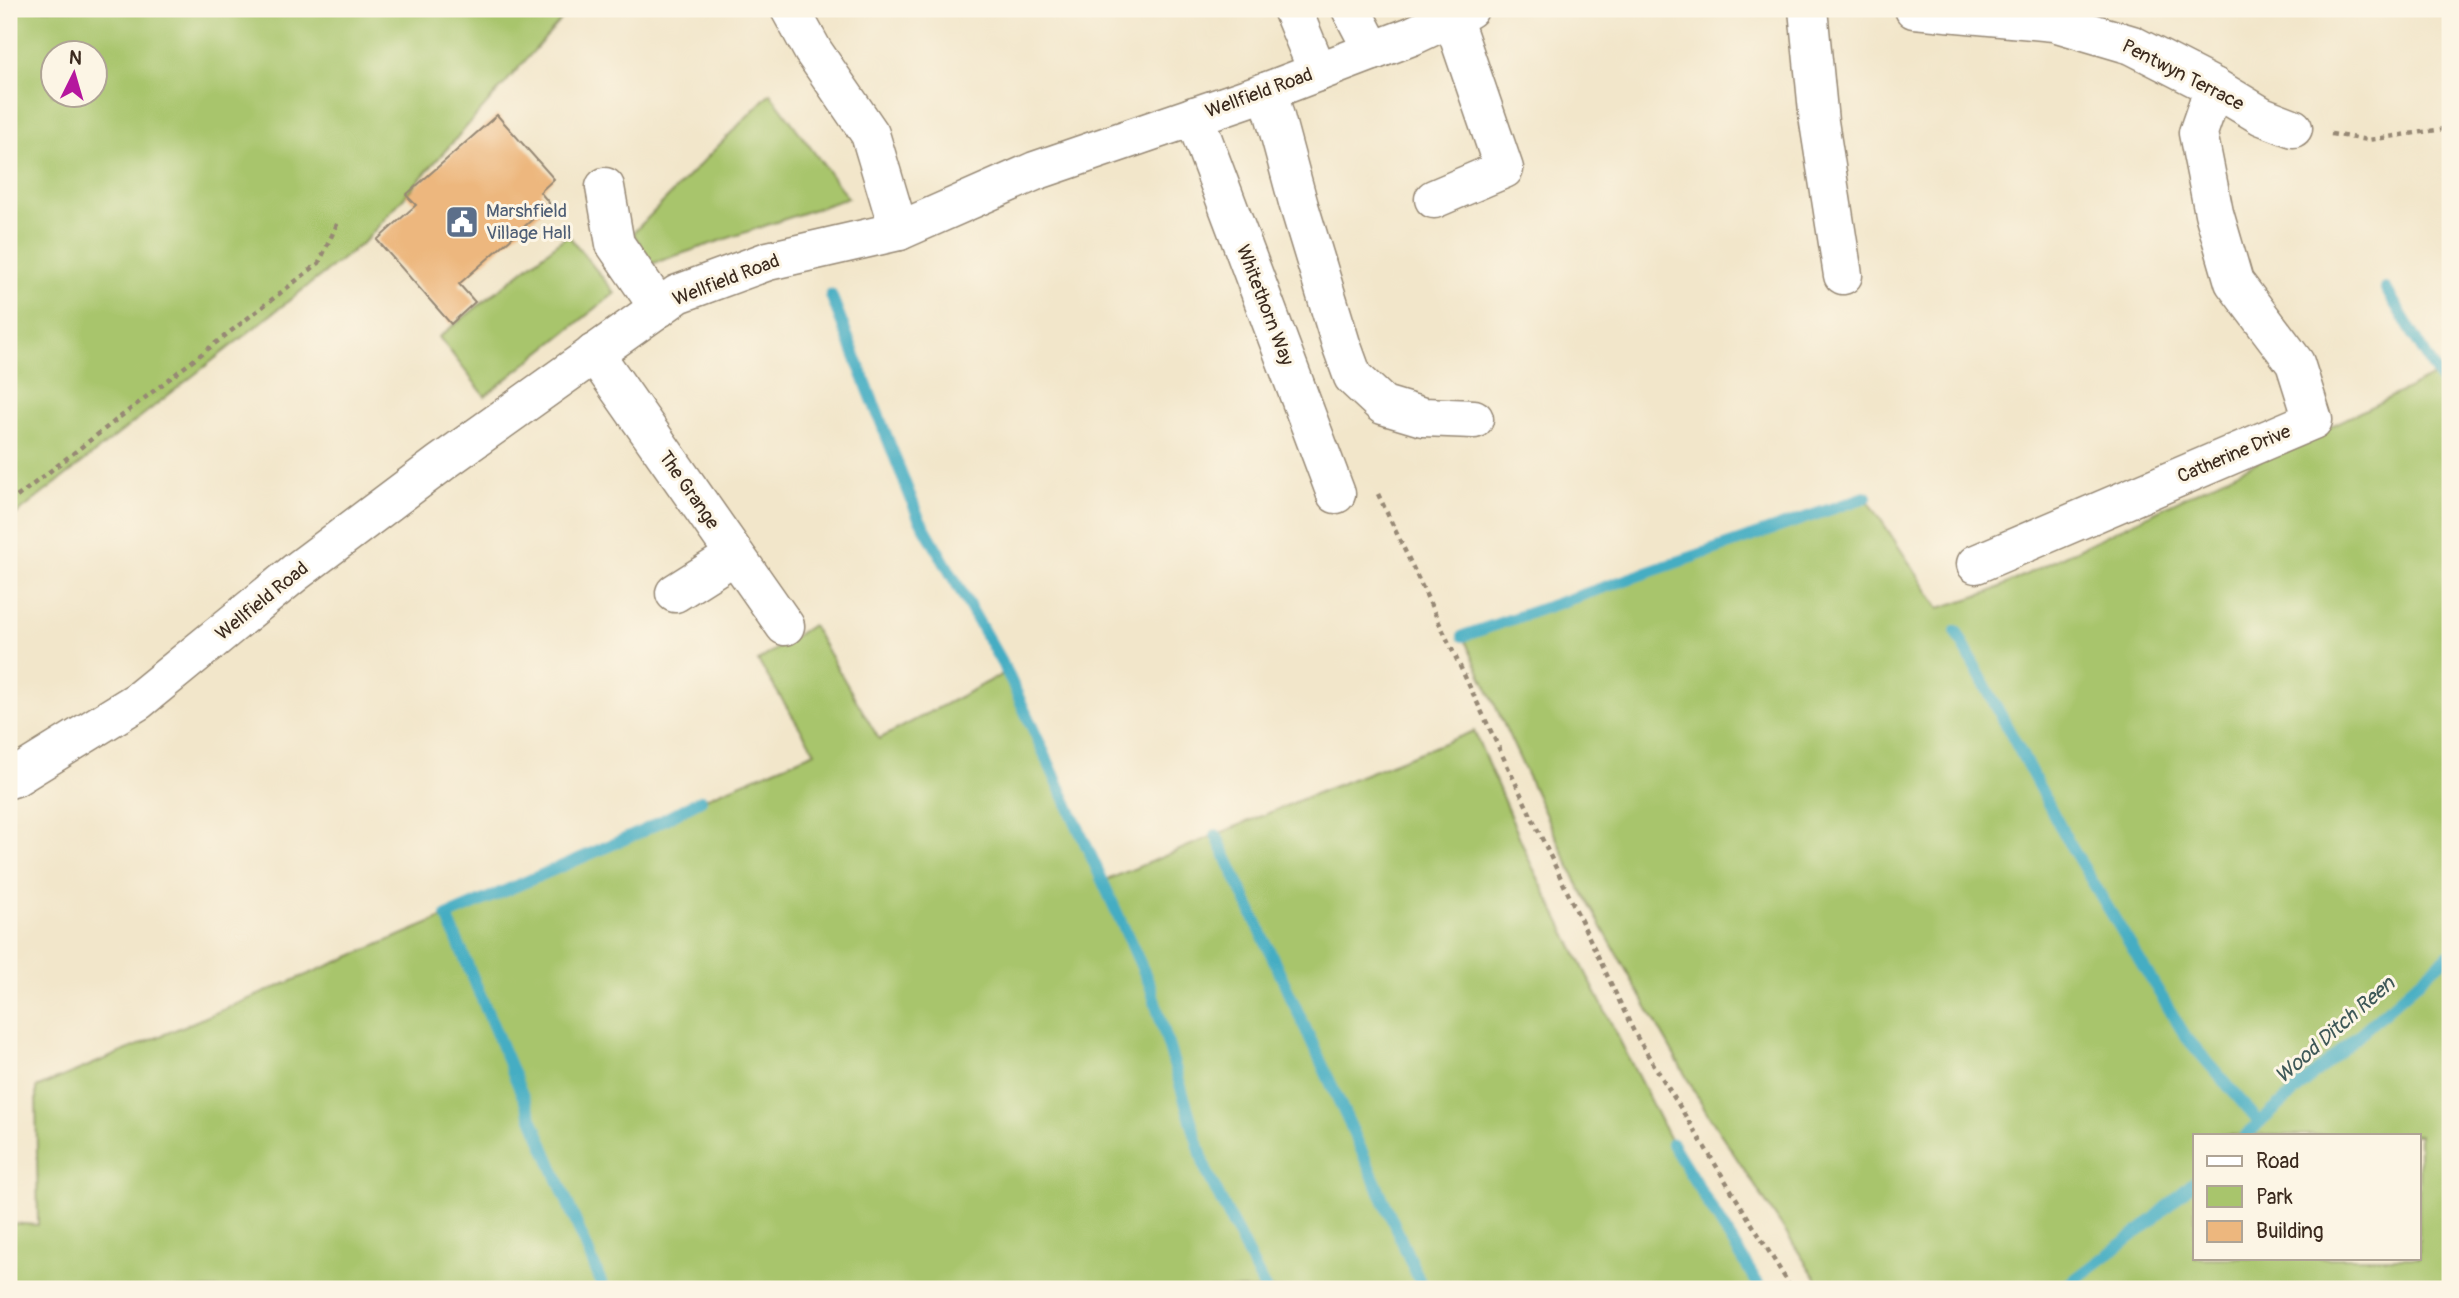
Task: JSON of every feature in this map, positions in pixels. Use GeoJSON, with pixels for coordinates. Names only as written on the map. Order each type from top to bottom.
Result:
{"type":"FeatureCollection","features":[{"type":"Feature","properties":{"kind":"street"},"geometry":{"type":"LineString","coordinates":[[789,9],[870,134],[899,231]]}},
{"type":"Feature","properties":{"kind":"street"},"geometry":{"type":"LineString","coordinates":[[1292,9],[1318,72]]}},
{"type":"Feature","properties":{"kind":"street"},"geometry":{"type":"LineString","coordinates":[[1351,9],[1373,51]]}},
{"type":"Feature","properties":{"kind":"street"},"geometry":{"type":"LineString","coordinates":[[1808,9],[1819,122],[1843,275]]}},
{"type":"Feature","properties":{"kind":"street","name":"Pentwyn Terrace"},"geometry":{"type":"LineString","coordinates":[[1913,9],[2054,22],[2132,44],[2214,87],[2262,116],[2292,128]]}},
{"type":"Feature","properties":{"kind":"street"},"geometry":{"type":"LineString","coordinates":[[1434,199],[1504,169],[1460,13]]}},
{"type":"Feature","properties":{"kind":"street","name":"Wellfield Road"},"geometry":{"type":"LineString","coordinates":[[9,779],[138,701],[296,572],[678,294],[768,261],[899,231],[1035,172],[1268,91],[1412,36],[1460,13]]}},
{"type":"Feature","properties":{"kind":"street","name":"Catherine Drive"},"geometry":{"type":"LineString","coordinates":[[1976,564],[2313,420],[2295,363],[2234,282],[2214,213],[2198,133],[2214,87]]}},
{"type":"Feature","properties":{"kind":"street"},"geometry":{"type":"LineString","coordinates":[[1268,91],[1340,344],[1353,377],[1384,405],[1423,417],[1474,419]]}},
{"type":"Feature","properties":{"kind":"street","name":"Whitethorn Way"},"geometry":{"type":"LineString","coordinates":[[1194,117],[1336,494]]}},
{"type":"Feature","properties":{"kind":"street"},"geometry":{"type":"LineString","coordinates":[[605,187],[615,244],[659,308]]}},
{"type":"Feature","properties":{"kind":"street","name":"The Grange"},"geometry":{"type":"LineString","coordinates":[[594,353],[785,626]]}},
{"type":"Feature","properties":{"kind":"street"},"geometry":{"type":"LineString","coordinates":[[675,593],[735,555]]}},
{"type":"Feature","properties":{"kind":"path"},"geometry":{"type":"LineString","coordinates":[[2292,128],[2368,140],[2450,128]]}},
{"type":"Feature","properties":{"kind":"path"},"geometry":{"type":"LineString","coordinates":[[9,503],[319,263],[340,220]]}},
{"type":"Feature","properties":{"kind":"path"},"geometry":{"type":"LineString","coordinates":[[1336,494],[1376,488],[1635,1034],[1792,1289]]}},
{"type":"Feature","properties":{"kind":"green space"},"geometry":{"type":"Polygon","coordinates":[[[9,9],[571,9],[365,241],[9,520],[9,9]]]}},
{"type":"Feature","properties":{"kind":"green space"},"geometry":{"type":"Polygon","coordinates":[[[770,93],[848,198],[651,264],[633,233],[770,93]]]}},
{"type":"Feature","properties":{"kind":"green space"},"geometry":{"type":"Polygon","coordinates":[[[568,235],[615,293],[485,396],[439,337],[568,235]]]}},
{"type":"Feature","properties":{"kind":"green space"},"geometry":{"type":"Polygon","coordinates":[[[2438,374],[2450,395],[2450,1289],[1823,1289],[1705,1110],[1577,883],[1463,636],[1866,497],[1939,608],[1990,592],[2438,374]]]}},
{"type":"Feature","properties":{"kind":"green space"},"geometry":{"type":"Polygon","coordinates":[[[812,625],[879,739],[1007,672],[1102,882],[1474,731],[1530,862],[1672,1144],[1761,1289],[9,1289],[9,1223],[38,1225],[36,1088],[447,916],[641,832],[701,800],[815,752],[758,661],[812,625]]]}},
{"type":"Feature","properties":{"kind":"building","name":"Marshfield Village Hall"},"geometry":{"type":"Polygon","coordinates":[[[497,115],[554,179],[540,192],[550,204],[459,284],[475,302],[451,324],[377,240],[416,205],[406,195],[497,115]]]}},
{"type":"Feature","properties":{"kind":"waterway"},"geometry":{"type":"LineString","coordinates":[[2386,289],[2450,395]]}},
{"type":"Feature","properties":{"kind":"waterway"},"geometry":{"type":"LineString","coordinates":[[831,295],[918,516],[1007,672],[1150,985],[1206,1170],[1265,1289]]}},
{"type":"Feature","properties":{"kind":"waterway"},"geometry":{"type":"LineString","coordinates":[[1463,636],[1866,497]]}},
{"type":"Feature","properties":{"kind":"waterway"},"geometry":{"type":"LineString","coordinates":[[1956,631],[2069,843],[2186,1037],[2260,1123]]}},
{"type":"Feature","properties":{"kind":"waterway"},"geometry":{"type":"LineString","coordinates":[[604,1289],[447,916],[641,832],[701,800]]}},
{"type":"Feature","properties":{"kind":"waterway"},"geometry":{"type":"LineString","coordinates":[[1216,835],[1423,1289]]}},
{"type":"Feature","properties":{"kind":"waterway","name":"Wood Ditch Reen"},"geometry":{"type":"LineString","coordinates":[[2247,1134],[2450,954]]}},
{"type":"Feature","properties":{"kind":"waterway"},"geometry":{"type":"LineString","coordinates":[[1672,1144],[1761,1289]]}},
{"type":"Feature","properties":{"kind":"waterway","name":"Wood Ditch Reen"},"geometry":{"type":"LineString","coordinates":[[2062,1289],[2147,1225],[2193,1183]]}},
{"type":"Feature","properties":{"kind":"place","name":"Marshfield Village Hall"},"geometry":{"type":"Point","coordinates":[462,222]}}]}
